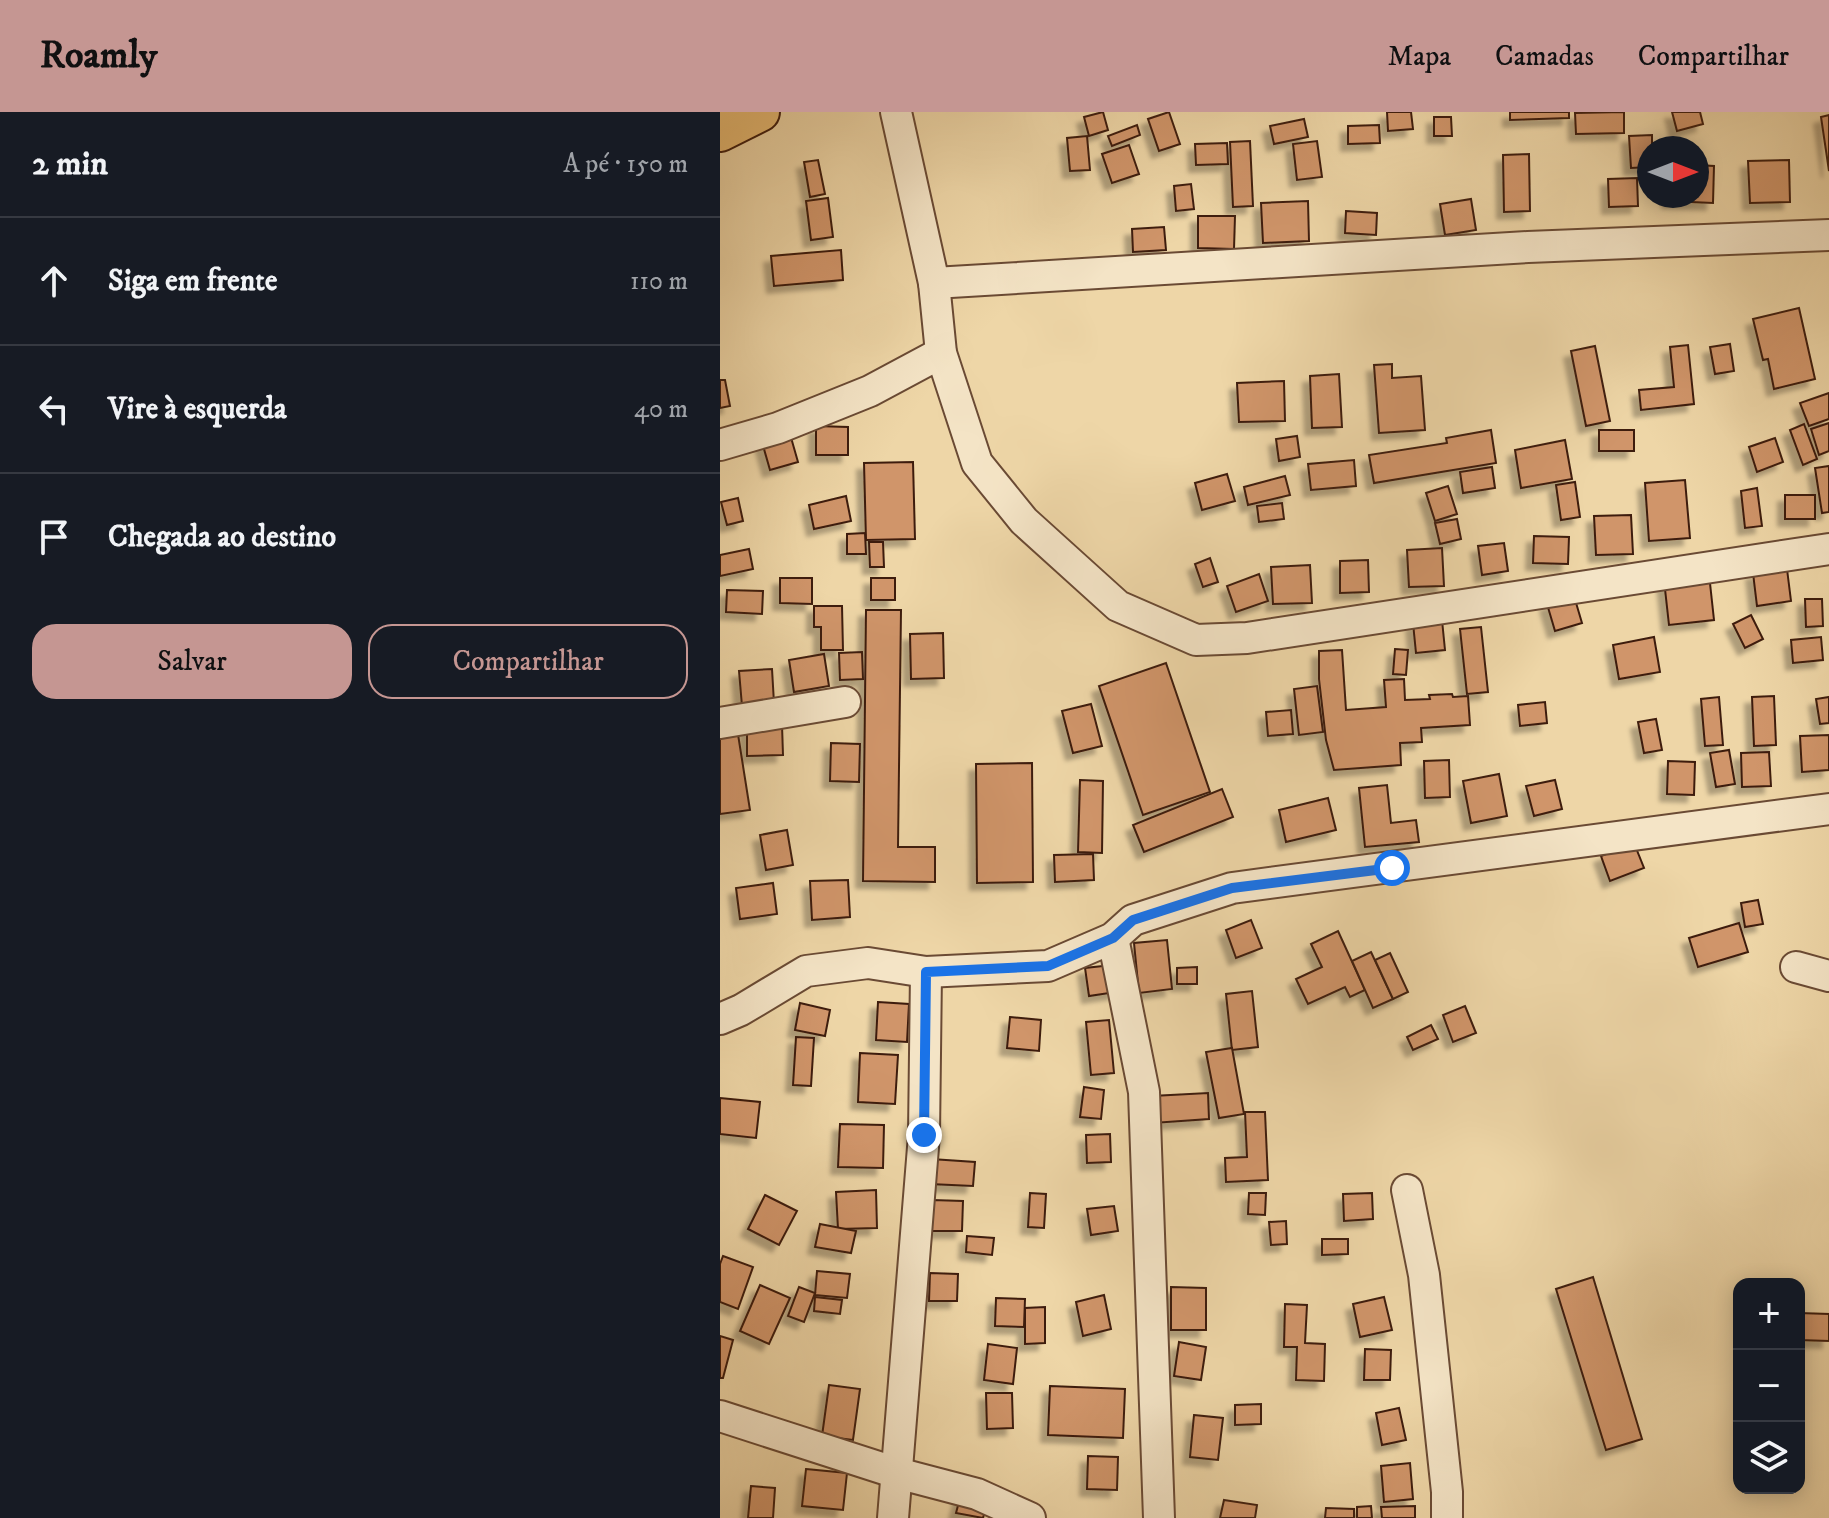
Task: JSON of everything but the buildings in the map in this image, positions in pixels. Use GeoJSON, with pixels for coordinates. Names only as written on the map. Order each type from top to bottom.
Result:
{"type":"FeatureCollection","features":[{"type":"Feature","properties":{"kind":"main road"},"geometry":{"type":"LineString","coordinates":[[720,132],[760,112]]}},
{"type":"Feature","properties":{"kind":"street"},"geometry":{"type":"LineString","coordinates":[[896,112],[934,283],[941,353],[977,463],[1024,521],[1118,606],[1196,640],[1247,638],[1829,549]]}},
{"type":"Feature","properties":{"kind":"street"},"geometry":{"type":"LineString","coordinates":[[934,283],[1528,247],[1829,235]]}},
{"type":"Feature","properties":{"kind":"street"},"geometry":{"type":"LineString","coordinates":[[720,445],[778,428],[870,391],[941,353]]}},
{"type":"Feature","properties":{"kind":"street"},"geometry":{"type":"LineString","coordinates":[[720,723],[845,702]]}},
{"type":"Feature","properties":{"kind":"street"},"geometry":{"type":"LineString","coordinates":[[720,1019],[806,971],[868,963],[926,972],[1048,966],[1113,938],[1133,920],[1232,888],[1829,809]]}},
{"type":"Feature","properties":{"kind":"street"},"geometry":{"type":"LineString","coordinates":[[1113,938],[1144,1092],[1159,1518]]}},
{"type":"Feature","properties":{"kind":"street"},"geometry":{"type":"LineString","coordinates":[[1796,967],[1829,976]]}},
{"type":"Feature","properties":{"kind":"street"},"geometry":{"type":"LineString","coordinates":[[893,1518],[924,1135],[926,972]]}},
{"type":"Feature","properties":{"kind":"street"},"geometry":{"type":"LineString","coordinates":[[1407,1190],[1424,1275],[1447,1492],[1447,1518]]}},
{"type":"Feature","properties":{"kind":"street"},"geometry":{"type":"LineString","coordinates":[[720,1416],[897,1473],[977,1494],[1030,1518]]}},
{"type":"Feature","properties":{"kind":"route"},"geometry":{"type":"LineString","coordinates":[[924,1135],[926,972],[1048,966],[1113,938],[1133,920],[1232,888],[1392,868]]}}]}
